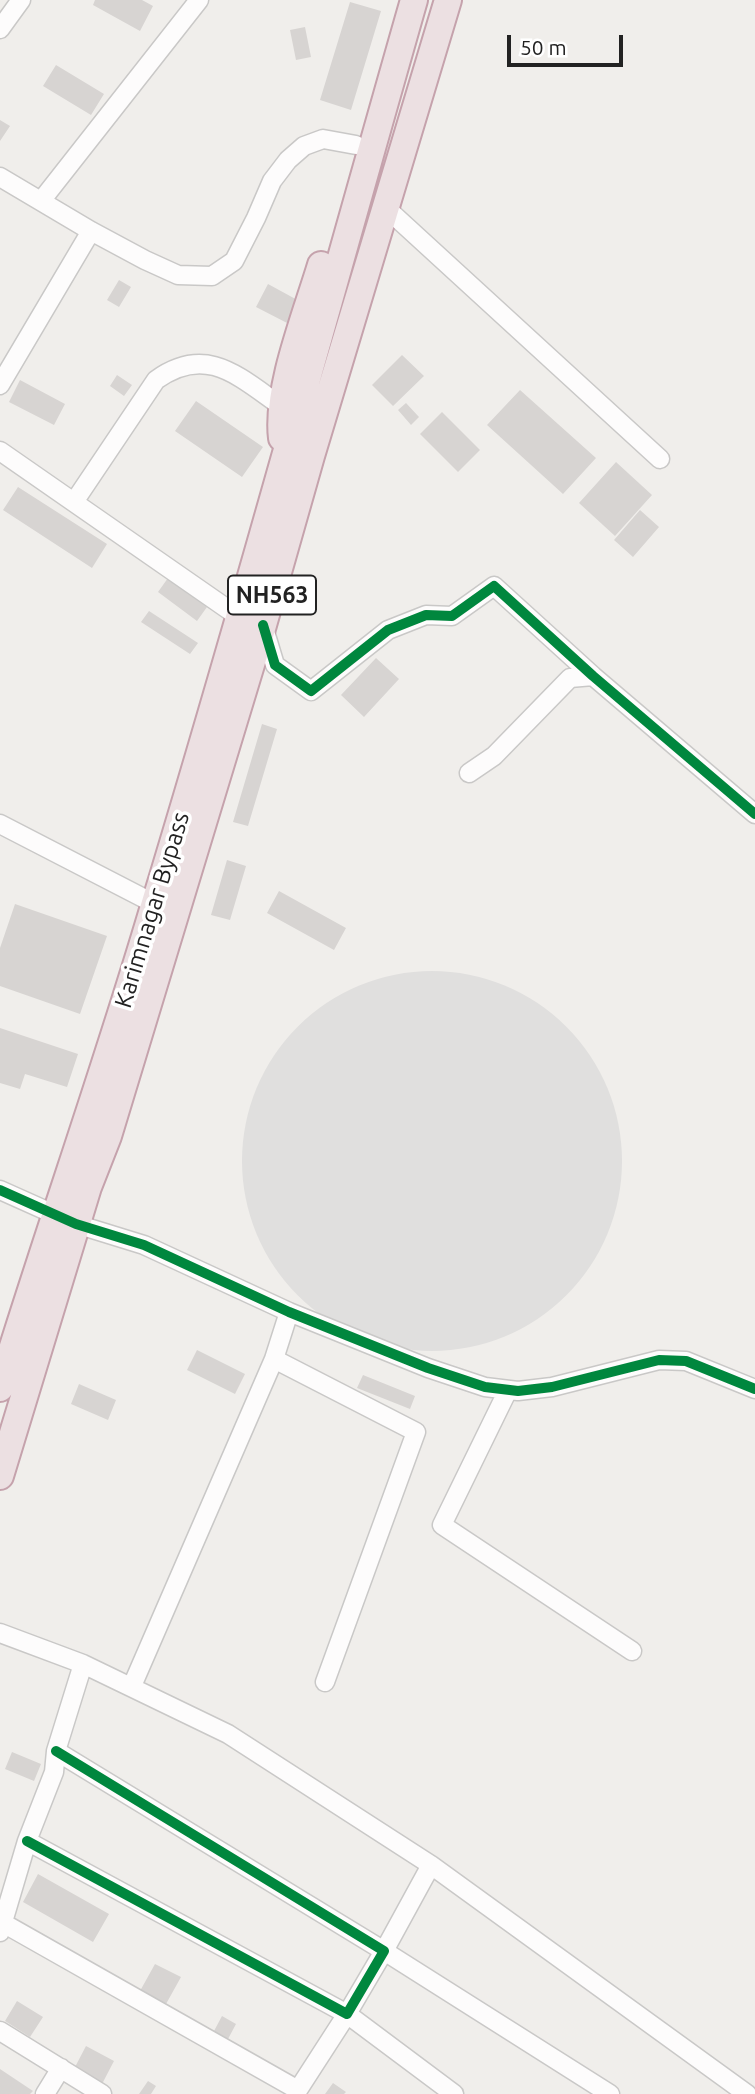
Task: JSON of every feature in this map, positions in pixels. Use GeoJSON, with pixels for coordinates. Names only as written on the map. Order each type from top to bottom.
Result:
{"type":"FeatureCollection","features":[{"type":"Feature","properties":{"kind":"highway","name":"NH563"},"geometry":{"type":"LineString","coordinates":[[285,461],[279,417],[286,382],[400,0]]}},
{"type":"Feature","properties":{"kind":"highway","name":"Karimnagar Bypass"},"geometry":{"type":"LineString","coordinates":[[0,1388],[66,1219],[88,1187],[108,1136],[251,621],[285,461],[414,0]]}},
{"type":"Feature","properties":{"kind":"highway","name":"NH563"},"geometry":{"type":"LineString","coordinates":[[251,621],[311,456],[448,0]]}},
{"type":"Feature","properties":{"kind":"highway","name":"Karimnagar Bypass"},"geometry":{"type":"LineString","coordinates":[[0,1476],[66,1219],[155,904],[251,621]]}},
{"type":"Feature","properties":{"kind":"street"},"geometry":{"type":"LineString","coordinates":[[1,27],[21,0]]}},
{"type":"Feature","properties":{"kind":"street"},"geometry":{"type":"LineString","coordinates":[[41,201],[199,0]]}},
{"type":"Feature","properties":{"kind":"street"},"geometry":{"type":"LineString","coordinates":[[0,177],[145,260],[178,275],[212,276],[234,261],[272,181],[288,160],[304,146],[323,139],[356,145]]}},
{"type":"Feature","properties":{"kind":"street"},"geometry":{"type":"LineString","coordinates":[[386,208],[660,459]]}},
{"type":"Feature","properties":{"kind":"street"},"geometry":{"type":"LineString","coordinates":[[0,384],[91,231]]}},
{"type":"Feature","properties":{"kind":"street"},"geometry":{"type":"LineString","coordinates":[[74,502],[156,380],[172,368],[191,363],[210,365],[232,372],[281,405]]}},
{"type":"Feature","properties":{"kind":"street"},"geometry":{"type":"LineString","coordinates":[[4,460],[74,502],[251,621],[275,665],[311,691],[388,630],[426,615],[452,616],[494,586],[593,676],[755,814]]}},
{"type":"Feature","properties":{"kind":"street"},"geometry":{"type":"LineString","coordinates":[[470,773],[494,756],[570,678],[593,676]]}},
{"type":"Feature","properties":{"kind":"street"},"geometry":{"type":"LineString","coordinates":[[0,824],[155,904]]}},
{"type":"Feature","properties":{"kind":"street"},"geometry":{"type":"LineString","coordinates":[[0,1190],[66,1219],[144,1245],[289,1312],[428,1368],[485,1387],[508,1390],[552,1387],[659,1360],[686,1361],[755,1389]]}},
{"type":"Feature","properties":{"kind":"street"},"geometry":{"type":"LineString","coordinates":[[132,1686],[274,1359],[289,1312]]}},
{"type":"Feature","properties":{"kind":"street"},"geometry":{"type":"LineString","coordinates":[[274,1359],[415,1432],[326,1682]]}},
{"type":"Feature","properties":{"kind":"street"},"geometry":{"type":"LineString","coordinates":[[508,1390],[442,1525],[632,1651]]}},
{"type":"Feature","properties":{"kind":"street"},"geometry":{"type":"LineString","coordinates":[[0,1633],[83,1664],[228,1734],[431,1865],[747,2094]]}},
{"type":"Feature","properties":{"kind":"street"},"geometry":{"type":"LineString","coordinates":[[83,1664],[56,1751],[54,1772],[27,1841],[2,1927],[299,2093],[384,1951],[431,1865]]}},
{"type":"Feature","properties":{"kind":"street"},"geometry":{"type":"LineString","coordinates":[[56,1751],[384,1951],[610,2094]]}},
{"type":"Feature","properties":{"kind":"street"},"geometry":{"type":"LineString","coordinates":[[27,1841],[347,2014],[454,2094]]}},
{"type":"Feature","properties":{"kind":"street"},"geometry":{"type":"LineString","coordinates":[[0,2031],[102,2094]]}},
{"type":"Feature","properties":{"kind":"street"},"geometry":{"type":"LineString","coordinates":[[45,2094],[61,2068]]}},
{"type":"Feature","properties":{"kind":"shaded area"},"geometry":{"type":"Polygon","coordinates":[[[432,971],[469,975],[505,986],[537,1003],[566,1027],[590,1056],[607,1088],[618,1124],[622,1161],[618,1198],[607,1234],[590,1266],[566,1295],[537,1319],[505,1336],[469,1347],[432,1351],[395,1347],[359,1336],[327,1319],[298,1295],[274,1266],[257,1234],[246,1198],[242,1161],[246,1124],[257,1088],[274,1056],[298,1027],[327,1003],[359,986],[395,975],[432,971]]]}},
{"type":"Feature","properties":{"kind":"building"},"geometry":{"type":"Polygon","coordinates":[[[95,0],[142,0],[153,6],[140,31],[93,5],[95,0]]]}},
{"type":"Feature","properties":{"kind":"building"},"geometry":{"type":"Polygon","coordinates":[[[350,2],[381,11],[351,110],[320,100],[350,2]]]}},
{"type":"Feature","properties":{"kind":"building"},"geometry":{"type":"Polygon","coordinates":[[[305,27],[311,57],[296,60],[290,30],[305,27]]]}},
{"type":"Feature","properties":{"kind":"building"},"geometry":{"type":"Polygon","coordinates":[[[56,65],[104,94],[91,115],[43,86],[56,65]]]}},
{"type":"Feature","properties":{"kind":"building"},"geometry":{"type":"Polygon","coordinates":[[[0,120],[10,126],[0,141],[0,120]]]}},
{"type":"Feature","properties":{"kind":"building"},"geometry":{"type":"Polygon","coordinates":[[[119,280],[131,287],[119,307],[107,300],[119,280]]]}},
{"type":"Feature","properties":{"kind":"building"},"geometry":{"type":"Polygon","coordinates":[[[268,284],[301,302],[289,324],[256,307],[268,284]]]}},
{"type":"Feature","properties":{"kind":"building"},"geometry":{"type":"Polygon","coordinates":[[[402,355],[424,376],[393,406],[372,385],[402,355]]]}},
{"type":"Feature","properties":{"kind":"building"},"geometry":{"type":"Polygon","coordinates":[[[117,375],[132,385],[124,396],[110,386],[117,375]]]}},
{"type":"Feature","properties":{"kind":"building"},"geometry":{"type":"Polygon","coordinates":[[[20,380],[65,404],[54,425],[9,402],[20,380]]]}},
{"type":"Feature","properties":{"kind":"building"},"geometry":{"type":"Polygon","coordinates":[[[520,390],[596,458],[563,494],[487,425],[520,390]]]}},
{"type":"Feature","properties":{"kind":"building"},"geometry":{"type":"Polygon","coordinates":[[[196,401],[263,447],[242,477],[175,431],[196,401]]]}},
{"type":"Feature","properties":{"kind":"building"},"geometry":{"type":"Polygon","coordinates":[[[406,403],[419,417],[411,425],[398,410],[406,403]]]}},
{"type":"Feature","properties":{"kind":"building"},"geometry":{"type":"Polygon","coordinates":[[[442,412],[480,450],[458,472],[420,434],[442,412]]]}},
{"type":"Feature","properties":{"kind":"building"},"geometry":{"type":"Polygon","coordinates":[[[616,462],[652,495],[615,536],[579,503],[616,462]]]}},
{"type":"Feature","properties":{"kind":"building"},"geometry":{"type":"Polygon","coordinates":[[[18,487],[107,544],[92,568],[3,510],[18,487]]]}},
{"type":"Feature","properties":{"kind":"building"},"geometry":{"type":"Polygon","coordinates":[[[640,510],[659,527],[633,557],[614,540],[640,510]]]}},
{"type":"Feature","properties":{"kind":"building"},"geometry":{"type":"Polygon","coordinates":[[[168,578],[207,607],[197,621],[158,592],[168,578]]]}},
{"type":"Feature","properties":{"kind":"building"},"geometry":{"type":"Polygon","coordinates":[[[149,611],[198,643],[190,654],[141,622],[149,611]]]}},
{"type":"Feature","properties":{"kind":"building"},"geometry":{"type":"Polygon","coordinates":[[[376,658],[399,679],[364,717],[341,695],[376,658]]]}},
{"type":"Feature","properties":{"kind":"building"},"geometry":{"type":"Polygon","coordinates":[[[262,724],[277,729],[248,826],[233,822],[262,724]]]}},
{"type":"Feature","properties":{"kind":"building"},"geometry":{"type":"Polygon","coordinates":[[[227,860],[246,866],[230,920],[211,915],[227,860]]]}},
{"type":"Feature","properties":{"kind":"building"},"geometry":{"type":"Polygon","coordinates":[[[279,891],[346,928],[334,950],[267,913],[279,891]]]}},
{"type":"Feature","properties":{"kind":"building"},"geometry":{"type":"Polygon","coordinates":[[[15,904],[107,936],[80,1014],[0,986],[0,948],[15,904]]]}},
{"type":"Feature","properties":{"kind":"building"},"geometry":{"type":"Polygon","coordinates":[[[0,1028],[78,1054],[67,1087],[25,1074],[20,1089],[0,1083],[0,1028]]]}},
{"type":"Feature","properties":{"kind":"building"},"geometry":{"type":"Polygon","coordinates":[[[197,1350],[245,1374],[235,1394],[187,1370],[197,1350]]]}},
{"type":"Feature","properties":{"kind":"building"},"geometry":{"type":"Polygon","coordinates":[[[363,1375],[415,1396],[410,1409],[357,1388],[363,1375]]]}},
{"type":"Feature","properties":{"kind":"building"},"geometry":{"type":"Polygon","coordinates":[[[79,1384],[116,1400],[108,1420],[71,1404],[79,1384]]]}},
{"type":"Feature","properties":{"kind":"building"},"geometry":{"type":"Polygon","coordinates":[[[12,1752],[41,1764],[34,1781],[5,1769],[12,1752]]]}},
{"type":"Feature","properties":{"kind":"building"},"geometry":{"type":"Polygon","coordinates":[[[38,1874],[109,1914],[93,1942],[23,1902],[38,1874]]]}},
{"type":"Feature","properties":{"kind":"building"},"geometry":{"type":"Polygon","coordinates":[[[155,1964],[181,1977],[166,2004],[140,1991],[155,1964]]]}},
{"type":"Feature","properties":{"kind":"building"},"geometry":{"type":"Polygon","coordinates":[[[17,2001],[43,2017],[30,2037],[5,2021],[17,2001]]]}},
{"type":"Feature","properties":{"kind":"building"},"geometry":{"type":"Polygon","coordinates":[[[222,2016],[236,2024],[228,2039],[214,2031],[222,2016]]]}},
{"type":"Feature","properties":{"kind":"building"},"geometry":{"type":"Polygon","coordinates":[[[86,2046],[114,2061],[102,2084],[74,2069],[86,2046]]]}},
{"type":"Feature","properties":{"kind":"building"},"geometry":{"type":"Polygon","coordinates":[[[0,2069],[33,2091],[30,2094],[0,2094],[0,2069]]]}},
{"type":"Feature","properties":{"kind":"building"},"geometry":{"type":"Polygon","coordinates":[[[148,2081],[156,2086],[151,2094],[139,2094],[148,2081]]]}},
{"type":"Feature","properties":{"kind":"building"},"geometry":{"type":"Polygon","coordinates":[[[333,2083],[346,2092],[325,2094],[333,2083]]]}},
{"type":"Feature","properties":{"kind":"cycle path"},"geometry":{"type":"LineString","coordinates":[[263,625],[275,665],[311,691],[388,630],[426,615],[452,616],[494,586],[593,676],[755,814]]}},
{"type":"Feature","properties":{"kind":"cycle path"},"geometry":{"type":"LineString","coordinates":[[0,1190],[76,1224],[144,1245],[289,1312],[428,1368],[485,1387],[518,1391],[552,1387],[659,1360],[686,1361],[755,1389]]}},
{"type":"Feature","properties":{"kind":"cycle path"},"geometry":{"type":"LineString","coordinates":[[27,1841],[347,2014],[384,1951],[56,1751]]}}]}
